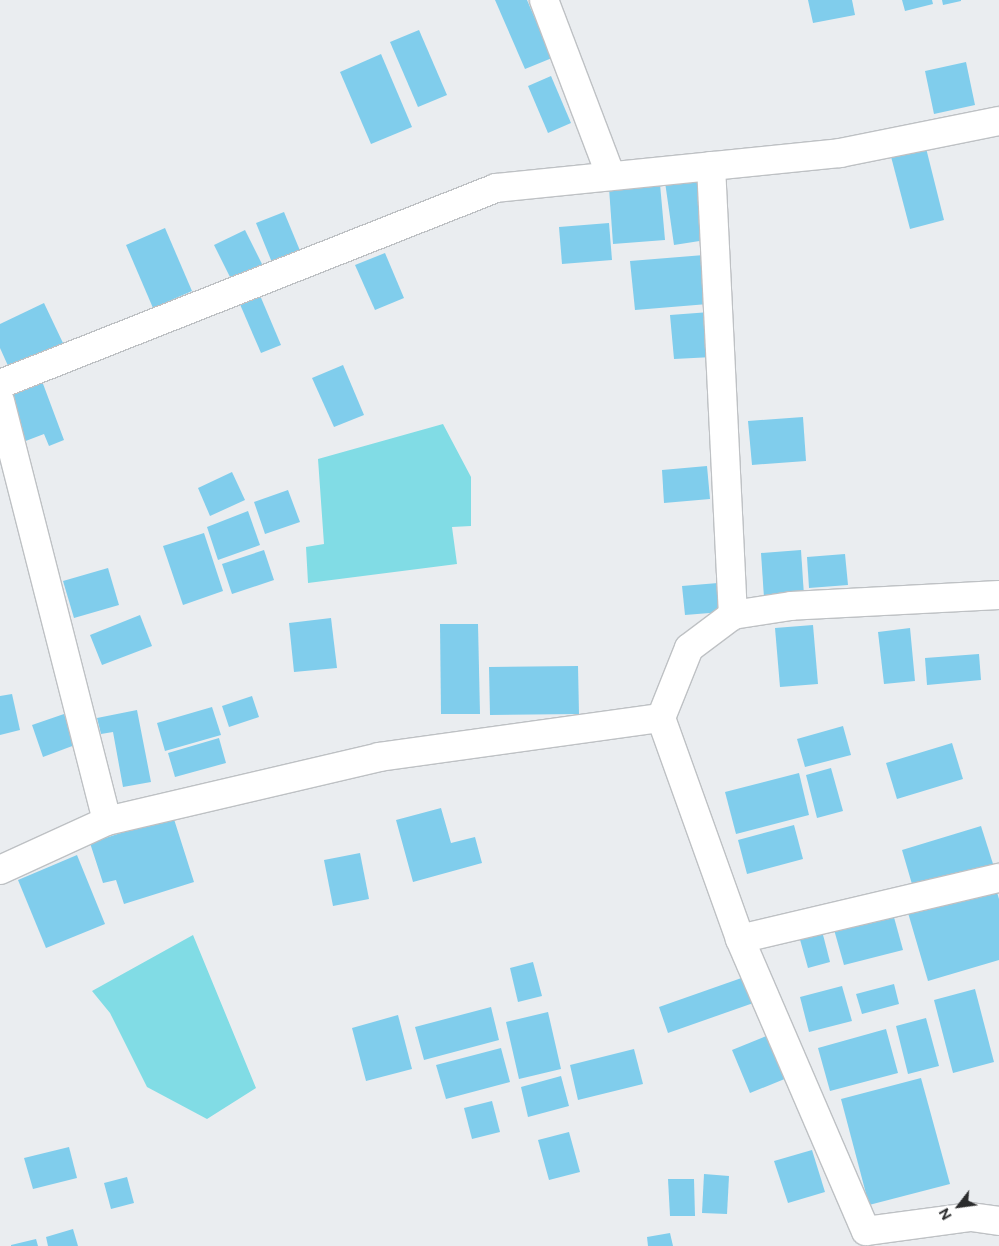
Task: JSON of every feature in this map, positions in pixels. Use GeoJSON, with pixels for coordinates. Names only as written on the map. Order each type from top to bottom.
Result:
{"type":"FeatureCollection","features":[{"type":"Feature","properties":{"kind":"street"},"geometry":{"type":"LineString","coordinates":[[544,0],[611,176]]}},
{"type":"Feature","properties":{"kind":"street"},"geometry":{"type":"LineString","coordinates":[[0,384],[496,188],[840,153],[999,121]]}},
{"type":"Feature","properties":{"kind":"street"},"geometry":{"type":"LineString","coordinates":[[711,166],[733,616]]}},
{"type":"Feature","properties":{"kind":"street"},"geometry":{"type":"LineString","coordinates":[[0,401],[107,821]]}},
{"type":"Feature","properties":{"kind":"street"},"geometry":{"type":"LineString","coordinates":[[999,595],[791,606],[733,616],[689,648],[661,718],[740,939],[860,1238],[971,1217],[999,1221]]}},
{"type":"Feature","properties":{"kind":"street"},"geometry":{"type":"LineString","coordinates":[[0,870],[107,821],[379,757],[661,718]]}},
{"type":"Feature","properties":{"kind":"street"},"geometry":{"type":"LineString","coordinates":[[740,939],[999,878]]}},
{"type":"Feature","properties":{"kind":"water"},"geometry":{"type":"Polygon","coordinates":[[[443,424],[471,477],[471,526],[452,527],[457,564],[308,583],[306,547],[324,544],[318,459],[443,424]]]}},
{"type":"Feature","properties":{"kind":"water"},"geometry":{"type":"Polygon","coordinates":[[[193,935],[256,1088],[207,1119],[147,1087],[110,1013],[92,991],[193,935]]]}},
{"type":"Feature","properties":{"kind":"building"},"geometry":{"type":"Polygon","coordinates":[[[495,0],[527,0],[552,58],[525,69],[495,0]]]}},
{"type":"Feature","properties":{"kind":"building"},"geometry":{"type":"Polygon","coordinates":[[[808,0],[852,0],[855,15],[813,23],[808,0]]]}},
{"type":"Feature","properties":{"kind":"building"},"geometry":{"type":"Polygon","coordinates":[[[902,0],[932,0],[933,4],[905,11],[902,0]]]}},
{"type":"Feature","properties":{"kind":"building"},"geometry":{"type":"Polygon","coordinates":[[[942,0],[961,0],[961,1],[943,5],[942,0]]]}},
{"type":"Feature","properties":{"kind":"building"},"geometry":{"type":"Polygon","coordinates":[[[419,30],[447,95],[418,107],[390,42],[419,30]]]}},
{"type":"Feature","properties":{"kind":"building"},"geometry":{"type":"Polygon","coordinates":[[[381,54],[412,127],[371,144],[340,72],[381,54]]]}},
{"type":"Feature","properties":{"kind":"building"},"geometry":{"type":"Polygon","coordinates":[[[966,62],[975,105],[934,114],[925,71],[966,62]]]}},
{"type":"Feature","properties":{"kind":"building"},"geometry":{"type":"Polygon","coordinates":[[[551,76],[571,123],[548,133],[528,86],[551,76]]]}},
{"type":"Feature","properties":{"kind":"building"},"geometry":{"type":"Polygon","coordinates":[[[924,140],[944,220],[910,229],[889,149],[924,140]]]}},
{"type":"Feature","properties":{"kind":"building"},"geometry":{"type":"Polygon","coordinates":[[[697,178],[706,240],[674,245],[665,182],[697,178]]]}},
{"type":"Feature","properties":{"kind":"building"},"geometry":{"type":"Polygon","coordinates":[[[660,184],[665,240],[613,244],[609,188],[660,184]]]}},
{"type":"Feature","properties":{"kind":"building"},"geometry":{"type":"Polygon","coordinates":[[[284,212],[301,253],[273,265],[256,223],[284,212]]]}},
{"type":"Feature","properties":{"kind":"building"},"geometry":{"type":"Polygon","coordinates":[[[609,223],[612,260],[562,264],[559,227],[609,223]]]}},
{"type":"Feature","properties":{"kind":"building"},"geometry":{"type":"Polygon","coordinates":[[[165,228],[192,291],[153,308],[126,245],[165,228]]]}},
{"type":"Feature","properties":{"kind":"building"},"geometry":{"type":"Polygon","coordinates":[[[245,230],[265,270],[234,285],[214,245],[245,230]]]}},
{"type":"Feature","properties":{"kind":"building"},"geometry":{"type":"Polygon","coordinates":[[[385,253],[404,298],[375,310],[355,265],[385,253]]]}},
{"type":"Feature","properties":{"kind":"building"},"geometry":{"type":"Polygon","coordinates":[[[704,255],[708,304],[635,310],[630,261],[704,255]]]}},
{"type":"Feature","properties":{"kind":"building"},"geometry":{"type":"Polygon","coordinates":[[[259,293],[281,345],[261,353],[239,302],[259,293]]]}},
{"type":"Feature","properties":{"kind":"building"},"geometry":{"type":"Polygon","coordinates":[[[44,303],[63,343],[9,368],[0,348],[0,324],[44,303]]]}},
{"type":"Feature","properties":{"kind":"building"},"geometry":{"type":"Polygon","coordinates":[[[710,312],[713,357],[674,359],[670,315],[710,312]]]}},
{"type":"Feature","properties":{"kind":"building"},"geometry":{"type":"Polygon","coordinates":[[[343,365],[364,415],[334,427],[312,378],[343,365]]]}},
{"type":"Feature","properties":{"kind":"building"},"geometry":{"type":"Polygon","coordinates":[[[39,373],[64,440],[49,446],[44,434],[23,442],[2,387],[39,373]]]}},
{"type":"Feature","properties":{"kind":"building"},"geometry":{"type":"Polygon","coordinates":[[[803,417],[806,461],[752,465],[748,421],[803,417]]]}},
{"type":"Feature","properties":{"kind":"building"},"geometry":{"type":"Polygon","coordinates":[[[707,466],[710,499],[664,503],[662,470],[707,466]]]}},
{"type":"Feature","properties":{"kind":"building"},"geometry":{"type":"Polygon","coordinates":[[[232,472],[245,500],[210,516],[198,488],[232,472]]]}},
{"type":"Feature","properties":{"kind":"building"},"geometry":{"type":"Polygon","coordinates":[[[288,490],[300,522],[265,534],[254,502],[288,490]]]}},
{"type":"Feature","properties":{"kind":"building"},"geometry":{"type":"Polygon","coordinates":[[[248,511],[260,545],[218,560],[207,527],[248,511]]]}},
{"type":"Feature","properties":{"kind":"building"},"geometry":{"type":"Polygon","coordinates":[[[204,533],[223,591],[183,605],[163,546],[204,533]]]}},
{"type":"Feature","properties":{"kind":"building"},"geometry":{"type":"Polygon","coordinates":[[[264,550],[274,580],[232,594],[222,564],[264,550]]]}},
{"type":"Feature","properties":{"kind":"building"},"geometry":{"type":"Polygon","coordinates":[[[801,550],[804,596],[764,598],[761,553],[801,550]]]}},
{"type":"Feature","properties":{"kind":"building"},"geometry":{"type":"Polygon","coordinates":[[[845,554],[848,585],[809,588],[807,557],[845,554]]]}},
{"type":"Feature","properties":{"kind":"building"},"geometry":{"type":"Polygon","coordinates":[[[108,568],[119,605],[74,618],[63,581],[108,568]]]}},
{"type":"Feature","properties":{"kind":"building"},"geometry":{"type":"Polygon","coordinates":[[[718,583],[722,612],[685,615],[682,586],[718,583]]]}},
{"type":"Feature","properties":{"kind":"building"},"geometry":{"type":"Polygon","coordinates":[[[140,615],[152,646],[102,665],[90,635],[140,615]]]}},
{"type":"Feature","properties":{"kind":"building"},"geometry":{"type":"Polygon","coordinates":[[[331,618],[337,668],[294,672],[289,623],[331,618]]]}},
{"type":"Feature","properties":{"kind":"building"},"geometry":{"type":"Polygon","coordinates":[[[440,624],[478,624],[480,714],[441,714],[440,624]]]}},
{"type":"Feature","properties":{"kind":"building"},"geometry":{"type":"Polygon","coordinates":[[[813,625],[818,684],[780,687],[775,628],[813,625]]]}},
{"type":"Feature","properties":{"kind":"building"},"geometry":{"type":"Polygon","coordinates":[[[910,628],[915,681],[884,684],[878,632],[910,628]]]}},
{"type":"Feature","properties":{"kind":"building"},"geometry":{"type":"Polygon","coordinates":[[[979,654],[981,680],[927,685],[925,658],[979,654]]]}},
{"type":"Feature","properties":{"kind":"building"},"geometry":{"type":"Polygon","coordinates":[[[578,666],[579,714],[490,715],[489,667],[578,666]]]}},
{"type":"Feature","properties":{"kind":"building"},"geometry":{"type":"Polygon","coordinates":[[[12,694],[20,730],[0,735],[0,696],[12,694]]]}},
{"type":"Feature","properties":{"kind":"building"},"geometry":{"type":"Polygon","coordinates":[[[252,696],[259,717],[229,727],[222,706],[252,696]]]}},
{"type":"Feature","properties":{"kind":"building"},"geometry":{"type":"Polygon","coordinates":[[[212,707],[221,735],[165,751],[157,723],[212,707]]]}},
{"type":"Feature","properties":{"kind":"building"},"geometry":{"type":"Polygon","coordinates":[[[137,710],[151,782],[123,787],[113,732],[101,734],[97,718],[137,710]]]}},
{"type":"Feature","properties":{"kind":"building"},"geometry":{"type":"Polygon","coordinates":[[[64,714],[75,745],[43,757],[32,725],[64,714]]]}},
{"type":"Feature","properties":{"kind":"building"},"geometry":{"type":"Polygon","coordinates":[[[843,726],[851,755],[805,767],[797,739],[843,726]]]}},
{"type":"Feature","properties":{"kind":"building"},"geometry":{"type":"Polygon","coordinates":[[[219,738],[226,763],[175,777],[168,753],[219,738]]]}},
{"type":"Feature","properties":{"kind":"building"},"geometry":{"type":"Polygon","coordinates":[[[952,743],[963,779],[897,799],[886,763],[952,743]]]}},
{"type":"Feature","properties":{"kind":"building"},"geometry":{"type":"Polygon","coordinates":[[[831,768],[843,811],[817,818],[806,775],[831,768]]]}},
{"type":"Feature","properties":{"kind":"building"},"geometry":{"type":"Polygon","coordinates":[[[799,773],[809,815],[736,834],[725,792],[799,773]]]}},
{"type":"Feature","properties":{"kind":"building"},"geometry":{"type":"Polygon","coordinates":[[[441,808],[451,843],[475,837],[482,863],[413,882],[396,820],[441,808]]]}},
{"type":"Feature","properties":{"kind":"building"},"geometry":{"type":"Polygon","coordinates":[[[173,816],[194,882],[124,904],[116,880],[103,883],[90,843],[173,816]]]}},
{"type":"Feature","properties":{"kind":"building"},"geometry":{"type":"Polygon","coordinates":[[[794,825],[803,859],[747,874],[738,840],[794,825]]]}},
{"type":"Feature","properties":{"kind":"building"},"geometry":{"type":"Polygon","coordinates":[[[981,826],[994,867],[914,891],[902,850],[981,826]]]}},
{"type":"Feature","properties":{"kind":"building"},"geometry":{"type":"Polygon","coordinates":[[[360,853],[369,899],[333,906],[324,860],[360,853]]]}},
{"type":"Feature","properties":{"kind":"building"},"geometry":{"type":"Polygon","coordinates":[[[77,855],[105,924],[46,948],[18,880],[77,855]]]}},
{"type":"Feature","properties":{"kind":"building"},"geometry":{"type":"Polygon","coordinates":[[[993,879],[999,899],[999,960],[928,981],[906,906],[993,879]]]}},
{"type":"Feature","properties":{"kind":"building"},"geometry":{"type":"Polygon","coordinates":[[[892,910],[903,950],[844,965],[833,926],[892,910]]]}},
{"type":"Feature","properties":{"kind":"building"},"geometry":{"type":"Polygon","coordinates":[[[820,923],[830,962],[808,968],[797,929],[820,923]]]}},
{"type":"Feature","properties":{"kind":"building"},"geometry":{"type":"Polygon","coordinates":[[[533,962],[542,996],[518,1002],[510,968],[533,962]]]}},
{"type":"Feature","properties":{"kind":"building"},"geometry":{"type":"Polygon","coordinates":[[[750,975],[759,1001],[668,1033],[659,1007],[750,975]]]}},
{"type":"Feature","properties":{"kind":"building"},"geometry":{"type":"Polygon","coordinates":[[[894,984],[899,1004],[862,1014],[856,994],[894,984]]]}},
{"type":"Feature","properties":{"kind":"building"},"geometry":{"type":"Polygon","coordinates":[[[842,986],[852,1021],[809,1032],[800,997],[842,986]]]}},
{"type":"Feature","properties":{"kind":"building"},"geometry":{"type":"Polygon","coordinates":[[[975,989],[994,1062],[953,1073],[934,1000],[975,989]]]}},
{"type":"Feature","properties":{"kind":"building"},"geometry":{"type":"Polygon","coordinates":[[[491,1007],[499,1040],[424,1060],[415,1027],[491,1007]]]}},
{"type":"Feature","properties":{"kind":"building"},"geometry":{"type":"Polygon","coordinates":[[[548,1012],[561,1069],[519,1079],[506,1022],[548,1012]]]}},
{"type":"Feature","properties":{"kind":"building"},"geometry":{"type":"Polygon","coordinates":[[[398,1015],[412,1069],[366,1081],[352,1028],[398,1015]]]}},
{"type":"Feature","properties":{"kind":"building"},"geometry":{"type":"Polygon","coordinates":[[[926,1018],[939,1066],[908,1074],[896,1026],[926,1018]]]}},
{"type":"Feature","properties":{"kind":"building"},"geometry":{"type":"Polygon","coordinates":[[[886,1029],[898,1073],[830,1091],[818,1048],[886,1029]]]}},
{"type":"Feature","properties":{"kind":"building"},"geometry":{"type":"Polygon","coordinates":[[[769,1035],[787,1078],[750,1093],[732,1050],[769,1035]]]}},
{"type":"Feature","properties":{"kind":"building"},"geometry":{"type":"Polygon","coordinates":[[[501,1048],[510,1082],[446,1099],[436,1065],[501,1048]]]}},
{"type":"Feature","properties":{"kind":"building"},"geometry":{"type":"Polygon","coordinates":[[[634,1049],[643,1084],[578,1100],[570,1065],[634,1049]]]}},
{"type":"Feature","properties":{"kind":"building"},"geometry":{"type":"Polygon","coordinates":[[[561,1076],[569,1106],[528,1117],[521,1087],[561,1076]]]}},
{"type":"Feature","properties":{"kind":"building"},"geometry":{"type":"Polygon","coordinates":[[[921,1078],[950,1184],[869,1205],[841,1099],[921,1078]]]}},
{"type":"Feature","properties":{"kind":"building"},"geometry":{"type":"Polygon","coordinates":[[[492,1101],[500,1132],[472,1139],[464,1108],[492,1101]]]}},
{"type":"Feature","properties":{"kind":"building"},"geometry":{"type":"Polygon","coordinates":[[[569,1132],[580,1172],[549,1180],[538,1140],[569,1132]]]}},
{"type":"Feature","properties":{"kind":"building"},"geometry":{"type":"Polygon","coordinates":[[[69,1147],[77,1178],[33,1189],[24,1158],[69,1147]]]}},
{"type":"Feature","properties":{"kind":"building"},"geometry":{"type":"Polygon","coordinates":[[[812,1150],[825,1192],[788,1203],[774,1161],[812,1150]]]}},
{"type":"Feature","properties":{"kind":"building"},"geometry":{"type":"Polygon","coordinates":[[[704,1174],[729,1176],[727,1214],[702,1213],[704,1174]]]}},
{"type":"Feature","properties":{"kind":"building"},"geometry":{"type":"Polygon","coordinates":[[[127,1177],[134,1203],[111,1209],[104,1183],[127,1177]]]}},
{"type":"Feature","properties":{"kind":"building"},"geometry":{"type":"Polygon","coordinates":[[[668,1179],[694,1179],[695,1216],[670,1216],[668,1179]]]}},
{"type":"Feature","properties":{"kind":"building"},"geometry":{"type":"Polygon","coordinates":[[[73,1229],[78,1246],[48,1246],[46,1237],[73,1229]]]}},
{"type":"Feature","properties":{"kind":"building"},"geometry":{"type":"Polygon","coordinates":[[[670,1233],[673,1246],[648,1246],[647,1237],[670,1233]]]}},
{"type":"Feature","properties":{"kind":"building"},"geometry":{"type":"Polygon","coordinates":[[[36,1239],[38,1246],[11,1246],[11,1245],[36,1239]]]}}]}
